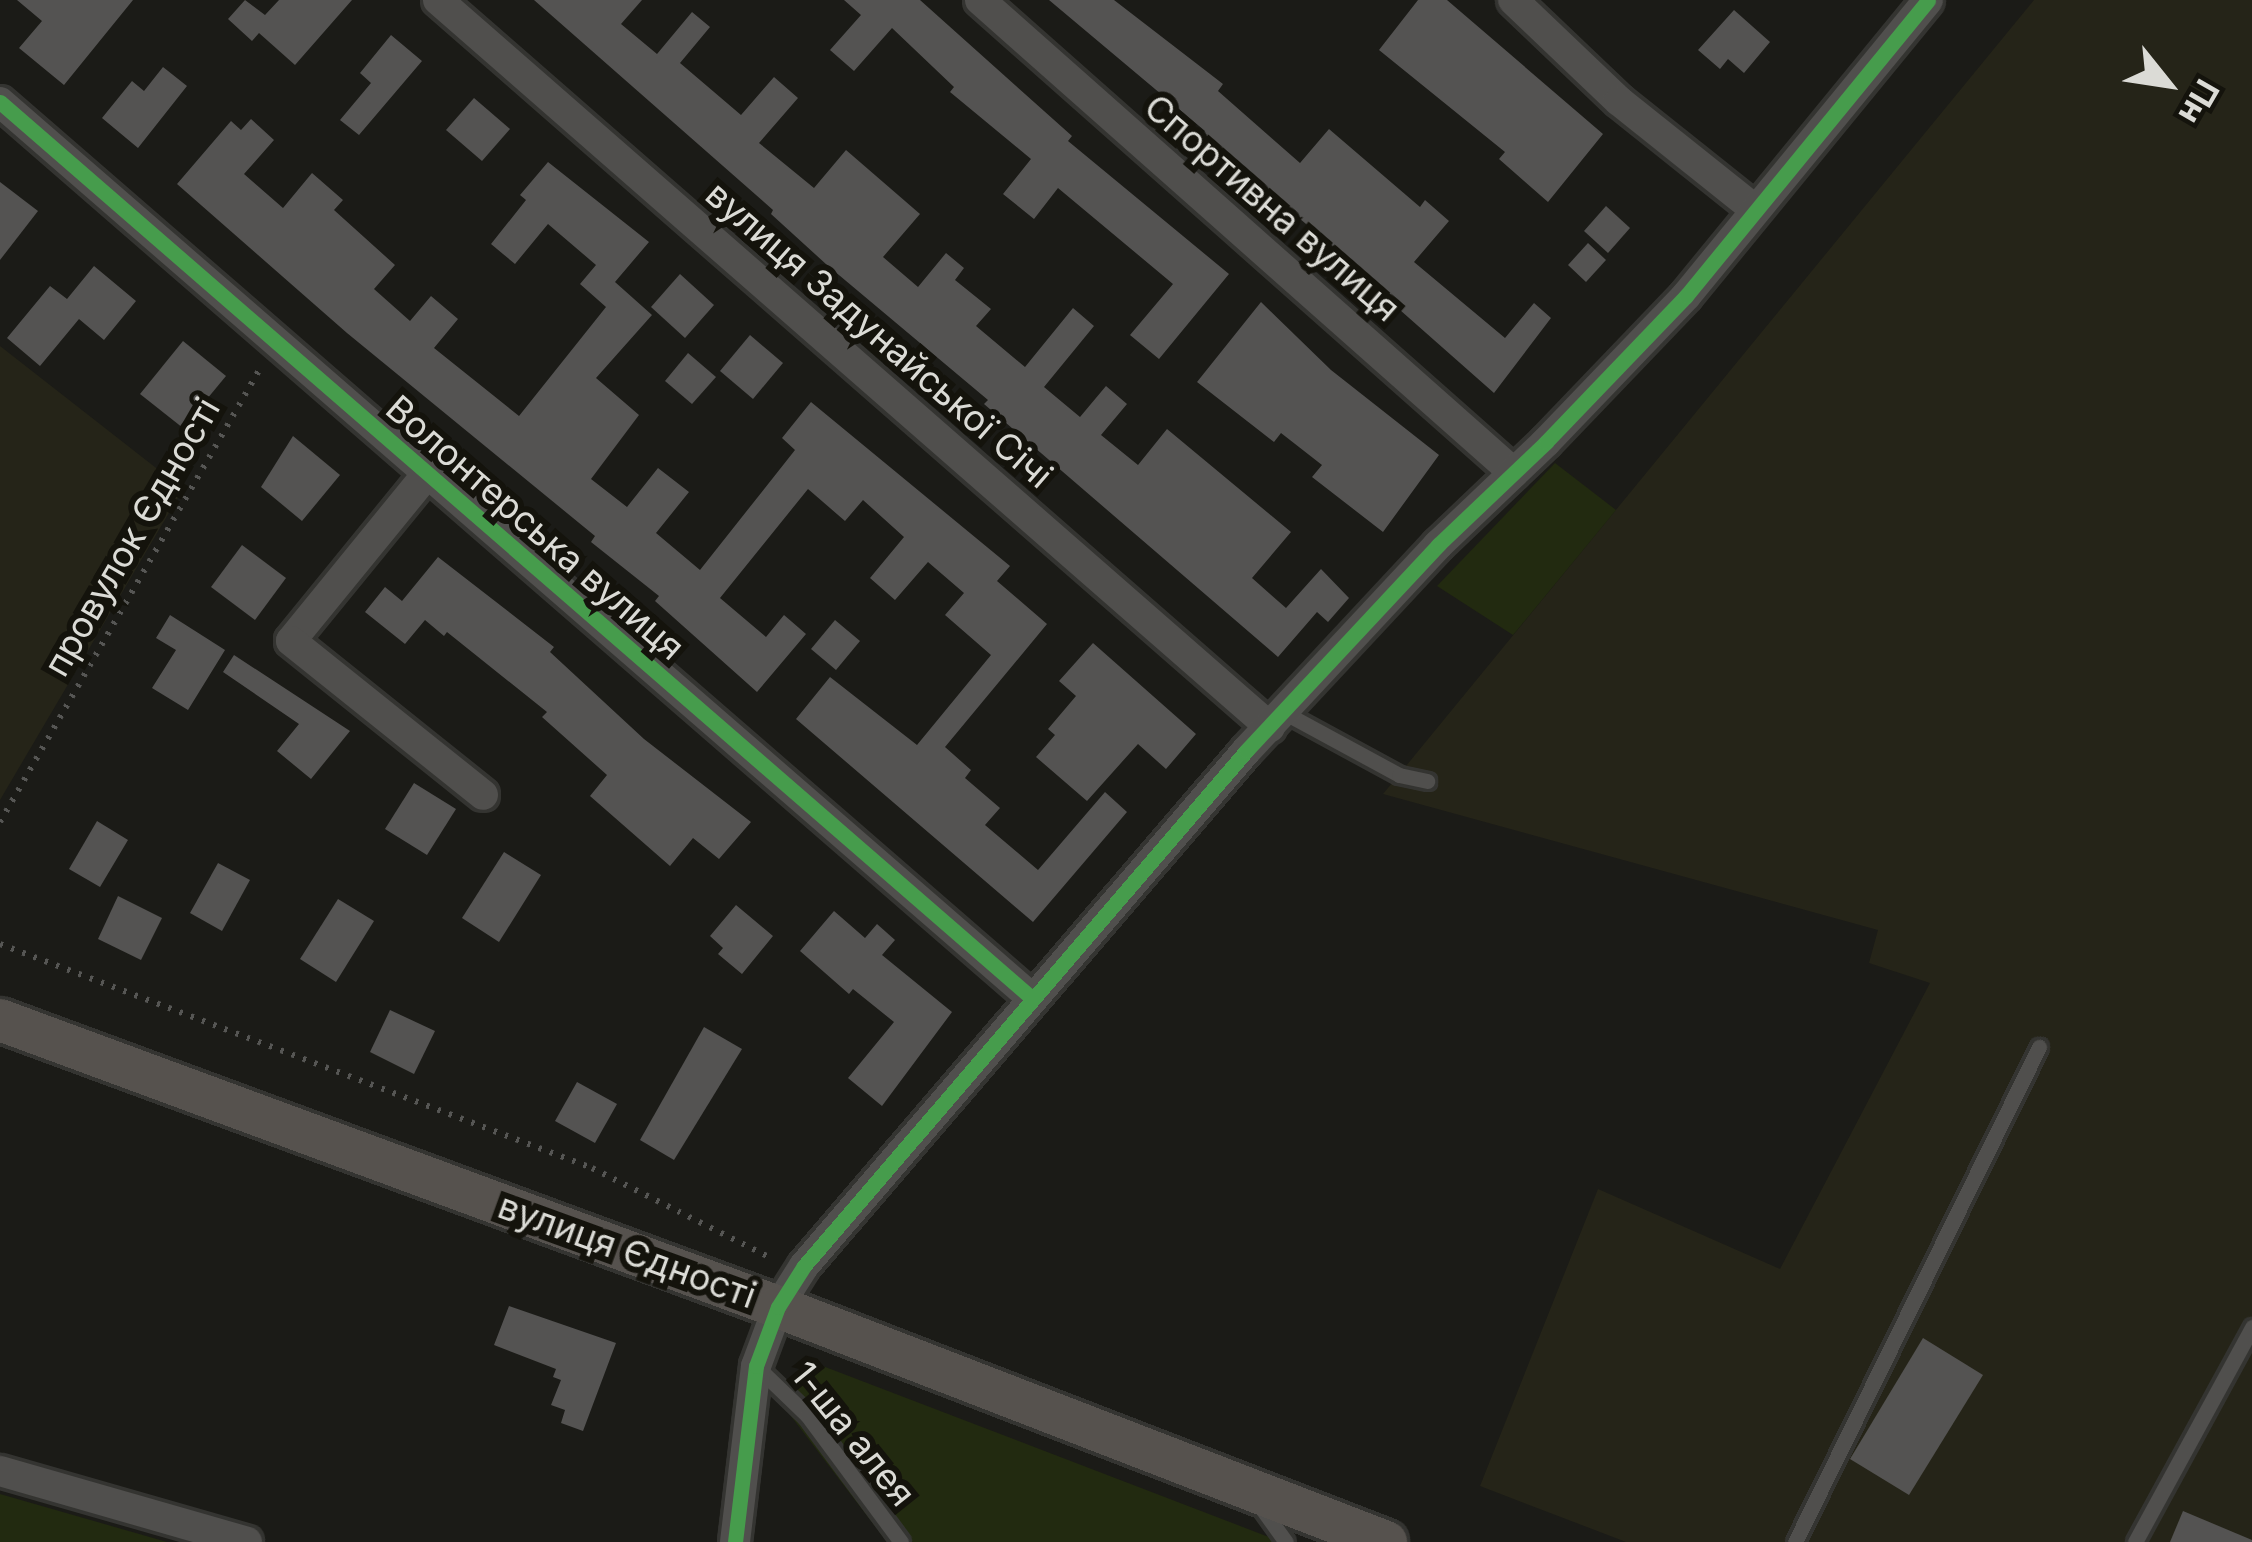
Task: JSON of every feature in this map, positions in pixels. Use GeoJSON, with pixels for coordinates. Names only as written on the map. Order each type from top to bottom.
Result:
{"type":"FeatureCollection","features":[{"type":"Feature","properties":{"kind":"main road","name":"вулиця Єдності"},"geometry":{"type":"LineString","coordinates":[[0,1020],[778,1307],[1386,1542]]}},
{"type":"Feature","properties":{"kind":"street","name":"вулиця Задунайської Січі"},"geometry":{"type":"LineString","coordinates":[[438,0],[1278,720]]}},
{"type":"Feature","properties":{"kind":"street","name":"Спортивна вулиця"},"geometry":{"type":"LineString","coordinates":[[980,0],[1514,473]]}},
{"type":"Feature","properties":{"kind":"street"},"geometry":{"type":"LineString","coordinates":[[1513,0],[1619,100],[1754,208]]}},
{"type":"Feature","properties":{"kind":"street"},"geometry":{"type":"LineString","coordinates":[[735,1542],[756,1366],[778,1307],[803,1266],[1278,720],[1438,545],[1686,296],[1928,0]]}},
{"type":"Feature","properties":{"kind":"street","name":"Волонтерська вулиця"},"geometry":{"type":"LineString","coordinates":[[0,102],[1032,998]]}},
{"type":"Feature","properties":{"kind":"street"},"geometry":{"type":"LineString","coordinates":[[427,474],[291,641],[483,795]]}},
{"type":"Feature","properties":{"kind":"street"},"geometry":{"type":"LineString","coordinates":[[0,1471],[247,1542]]}},
{"type":"Feature","properties":{"kind":"lane"},"geometry":{"type":"LineString","coordinates":[[1278,720],[1399,775],[1427,781]]}},
{"type":"Feature","properties":{"kind":"lane"},"geometry":{"type":"LineString","coordinates":[[1795,1542],[2039,1047]]}},
{"type":"Feature","properties":{"kind":"lane"},"geometry":{"type":"LineString","coordinates":[[2135,1542],[2252,1327]]}},
{"type":"Feature","properties":{"kind":"lane","name":"1-ша алея"},"geometry":{"type":"LineString","coordinates":[[756,1366],[807,1415],[901,1542]]}},
{"type":"Feature","properties":{"kind":"lane"},"geometry":{"type":"LineString","coordinates":[[1245,1485],[1286,1542]]}},
{"type":"Feature","properties":{"kind":"path"},"geometry":{"type":"LineString","coordinates":[[0,944],[592,1168],[771,1258]]}},
{"type":"Feature","properties":{"kind":"shaded area"},"geometry":{"type":"Polygon","coordinates":[[[2034,0],[2252,0],[2252,1542],[1626,1542],[1480,1486],[1598,1189],[1780,1269],[1930,983],[1869,963],[1878,930],[1383,794],[2034,0]]]}},
{"type":"Feature","properties":{"kind":"shaded area"},"geometry":{"type":"Polygon","coordinates":[[[0,346],[183,489],[0,800],[0,346]]]}},
{"type":"Feature","properties":{"kind":"green space"},"geometry":{"type":"Polygon","coordinates":[[[1555,463],[1616,510],[1513,635],[1437,586],[1555,463]]]}},
{"type":"Feature","properties":{"kind":"green space"},"geometry":{"type":"Polygon","coordinates":[[[807,1360],[1282,1542],[887,1542],[781,1403],[807,1360]]]}},
{"type":"Feature","properties":{"kind":"green space"},"geometry":{"type":"Polygon","coordinates":[[[0,1494],[167,1542],[0,1542],[0,1494]]]}},
{"type":"Feature","properties":{"kind":"building"},"geometry":{"type":"Polygon","coordinates":[[[17,0],[133,0],[64,85],[19,48],[42,21],[17,0]]]}},
{"type":"Feature","properties":{"kind":"building"},"geometry":{"type":"Polygon","coordinates":[[[245,0],[265,15],[279,0],[352,0],[295,65],[259,33],[252,41],[228,19],[245,0]]]}},
{"type":"Feature","properties":{"kind":"building"},"geometry":{"type":"Polygon","coordinates":[[[534,0],[642,0],[621,24],[657,54],[692,12],[710,27],[680,63],[741,115],[774,77],[798,98],[759,143],[814,188],[846,150],[920,214],[883,257],[918,287],[946,253],[964,268],[955,280],[991,309],[976,326],[1025,367],[1073,308],[1094,326],[1044,387],[1080,417],[1106,386],[1127,404],[1101,435],[1138,465],[1167,429],[1291,532],[1252,578],[1286,608],[1321,569],[1349,598],[1328,622],[1317,612],[1278,657],[984,404],[988,400],[827,265],[771,214],[773,210],[534,0]]]}},
{"type":"Feature","properties":{"kind":"building"},"geometry":{"type":"Polygon","coordinates":[[[844,0],[920,0],[1072,136],[1068,141],[1229,274],[1159,359],[1130,335],[1173,284],[1058,188],[1034,219],[1003,194],[1031,159],[950,92],[954,87],[892,28],[854,71],[830,50],[861,15],[844,0]]]}},
{"type":"Feature","properties":{"kind":"building"},"geometry":{"type":"Polygon","coordinates":[[[1049,0],[1114,0],[1223,84],[1218,91],[1300,163],[1329,129],[1420,207],[1425,200],[1449,221],[1414,262],[1505,338],[1534,303],[1551,318],[1494,393],[1400,310],[1403,306],[1201,135],[1205,131],[1049,0]]]}},
{"type":"Feature","properties":{"kind":"building"},"geometry":{"type":"Polygon","coordinates":[[[1418,0],[1447,0],[1603,134],[1548,202],[1499,159],[1505,152],[1379,50],[1418,0]]]}},
{"type":"Feature","properties":{"kind":"building"},"geometry":{"type":"Polygon","coordinates":[[[1734,10],[1770,42],[1744,73],[1728,59],[1720,69],[1698,50],[1734,10]]]}},
{"type":"Feature","properties":{"kind":"building"},"geometry":{"type":"Polygon","coordinates":[[[391,35],[422,61],[359,135],[340,120],[371,83],[360,73],[391,35]]]}},
{"type":"Feature","properties":{"kind":"building"},"geometry":{"type":"Polygon","coordinates":[[[163,67],[187,86],[138,148],[102,118],[132,81],[144,91],[163,67]]]}},
{"type":"Feature","properties":{"kind":"building"},"geometry":{"type":"Polygon","coordinates":[[[474,98],[510,129],[482,161],[446,130],[474,98]]]}},
{"type":"Feature","properties":{"kind":"building"},"geometry":{"type":"Polygon","coordinates":[[[251,119],[274,140],[244,174],[283,208],[312,173],[343,200],[334,210],[395,265],[374,289],[410,321],[431,296],[458,319],[434,348],[519,416],[606,307],[580,284],[596,265],[548,224],[515,264],[491,244],[526,200],[520,195],[548,162],[649,242],[615,282],[652,315],[596,378],[639,415],[591,479],[627,507],[658,468],[689,492],[656,533],[700,570],[795,450],[782,438],[811,402],[1010,566],[997,581],[1047,624],[945,747],[971,770],[965,778],[1000,808],[985,825],[1038,870],[1105,792],[1127,812],[1033,922],[796,719],[830,677],[917,745],[991,655],[945,615],[964,593],[928,562],[895,600],[870,578],[904,537],[863,500],[845,521],[808,489],[720,598],[766,637],[784,615],[806,634],[757,692],[655,601],[659,596],[591,542],[595,536],[347,333],[177,184],[231,121],[241,130],[251,119]]]}},
{"type":"Feature","properties":{"kind":"building"},"geometry":{"type":"Polygon","coordinates":[[[0,182],[38,211],[0,260],[0,182]]]}},
{"type":"Feature","properties":{"kind":"building"},"geometry":{"type":"Polygon","coordinates":[[[1606,206],[1630,228],[1608,253],[1584,231],[1606,206]]]}},
{"type":"Feature","properties":{"kind":"building"},"geometry":{"type":"Polygon","coordinates":[[[1588,243],[1606,260],[1586,282],[1568,265],[1588,243]]]}},
{"type":"Feature","properties":{"kind":"building"},"geometry":{"type":"Polygon","coordinates":[[[94,266],[136,301],[104,340],[79,319],[40,366],[7,338],[50,286],[67,299],[94,266]]]}},
{"type":"Feature","properties":{"kind":"building"},"geometry":{"type":"Polygon","coordinates":[[[680,274],[714,305],[685,338],[651,307],[680,274]]]}},
{"type":"Feature","properties":{"kind":"building"},"geometry":{"type":"Polygon","coordinates":[[[1261,302],[1331,370],[1439,455],[1383,532],[1312,477],[1322,465],[1281,433],[1274,442],[1197,382],[1261,302]]]}},
{"type":"Feature","properties":{"kind":"building"},"geometry":{"type":"Polygon","coordinates":[[[750,335],[783,363],[753,399],[720,371],[750,335]]]}},
{"type":"Feature","properties":{"kind":"building"},"geometry":{"type":"Polygon","coordinates":[[[183,341],[226,376],[183,428],[140,394],[183,341]]]}},
{"type":"Feature","properties":{"kind":"building"},"geometry":{"type":"Polygon","coordinates":[[[688,353],[716,377],[692,404],[665,381],[688,353]]]}},
{"type":"Feature","properties":{"kind":"building"},"geometry":{"type":"Polygon","coordinates":[[[293,436],[340,475],[302,521],[261,487],[293,436]]]}},
{"type":"Feature","properties":{"kind":"building"},"geometry":{"type":"Polygon","coordinates":[[[242,545],[286,578],[255,620],[211,587],[242,545]]]}},
{"type":"Feature","properties":{"kind":"building"},"geometry":{"type":"Polygon","coordinates":[[[438,557],[554,647],[550,652],[644,739],[751,822],[719,859],[693,838],[670,866],[590,796],[607,775],[542,717],[547,712],[447,632],[444,636],[425,620],[405,644],[365,612],[385,587],[402,601],[438,557]]]}},
{"type":"Feature","properties":{"kind":"building"},"geometry":{"type":"Polygon","coordinates":[[[170,615],[225,650],[188,710],[152,688],[176,650],[156,638],[170,615]]]}},
{"type":"Feature","properties":{"kind":"building"},"geometry":{"type":"Polygon","coordinates":[[[835,620],[860,641],[836,670],[811,649],[835,620]]]}},
{"type":"Feature","properties":{"kind":"building"},"geometry":{"type":"Polygon","coordinates":[[[1093,643],[1196,734],[1166,769],[1138,744],[1087,801],[1036,757],[1055,735],[1048,729],[1076,696],[1059,681],[1093,643]]]}},
{"type":"Feature","properties":{"kind":"building"},"geometry":{"type":"Polygon","coordinates":[[[234,655],[350,731],[311,779],[277,751],[299,724],[223,672],[234,655]]]}},
{"type":"Feature","properties":{"kind":"building"},"geometry":{"type":"Polygon","coordinates":[[[414,783],[456,809],[427,855],[385,829],[414,783]]]}},
{"type":"Feature","properties":{"kind":"building"},"geometry":{"type":"Polygon","coordinates":[[[97,821],[128,840],[100,887],[69,869],[97,821]]]}},
{"type":"Feature","properties":{"kind":"building"},"geometry":{"type":"Polygon","coordinates":[[[504,852],[541,875],[499,942],[462,918],[504,852]]]}},
{"type":"Feature","properties":{"kind":"building"},"geometry":{"type":"Polygon","coordinates":[[[218,863],[250,880],[222,931],[190,913],[218,863]]]}},
{"type":"Feature","properties":{"kind":"building"},"geometry":{"type":"Polygon","coordinates":[[[118,896],[162,918],[141,960],[98,939],[118,896]]]}},
{"type":"Feature","properties":{"kind":"building"},"geometry":{"type":"Polygon","coordinates":[[[338,899],[374,921],[336,982],[300,959],[338,899]]]}},
{"type":"Feature","properties":{"kind":"building"},"geometry":{"type":"Polygon","coordinates":[[[736,905],[773,936],[742,974],[718,954],[723,948],[710,936],[736,905]]]}},
{"type":"Feature","properties":{"kind":"building"},"geometry":{"type":"Polygon","coordinates":[[[834,911],[865,938],[877,924],[895,940],[882,955],[952,1012],[882,1106],[848,1078],[894,1022],[853,989],[849,994],[800,951],[834,911]]]}},
{"type":"Feature","properties":{"kind":"building"},"geometry":{"type":"Polygon","coordinates":[[[390,1010],[435,1031],[414,1074],[370,1052],[390,1010]]]}},
{"type":"Feature","properties":{"kind":"building"},"geometry":{"type":"Polygon","coordinates":[[[704,1027],[742,1049],[674,1160],[640,1140],[704,1027]]]}},
{"type":"Feature","properties":{"kind":"building"},"geometry":{"type":"Polygon","coordinates":[[[577,1082],[617,1104],[595,1143],[555,1121],[577,1082]]]}},
{"type":"Feature","properties":{"kind":"building"},"geometry":{"type":"Polygon","coordinates":[[[509,1306],[616,1343],[583,1431],[561,1423],[565,1410],[551,1405],[561,1380],[553,1377],[556,1369],[494,1345],[509,1306]]]}},
{"type":"Feature","properties":{"kind":"building"},"geometry":{"type":"Polygon","coordinates":[[[1923,1338],[1983,1375],[1909,1495],[1850,1459],[1923,1338]]]}},
{"type":"Feature","properties":{"kind":"building"},"geometry":{"type":"Polygon","coordinates":[[[2183,1511],[2252,1540],[2252,1542],[2170,1542],[2183,1511]]]}},
{"type":"Feature","properties":{"kind":"cycle path"},"geometry":{"type":"LineString","coordinates":[[735,1542],[756,1366],[778,1307],[804,1266],[1246,751],[1438,545],[1546,442],[1686,296],[1928,0]]}},
{"type":"Feature","properties":{"kind":"cycle path"},"geometry":{"type":"LineString","coordinates":[[0,102],[1032,998]]}}]}
